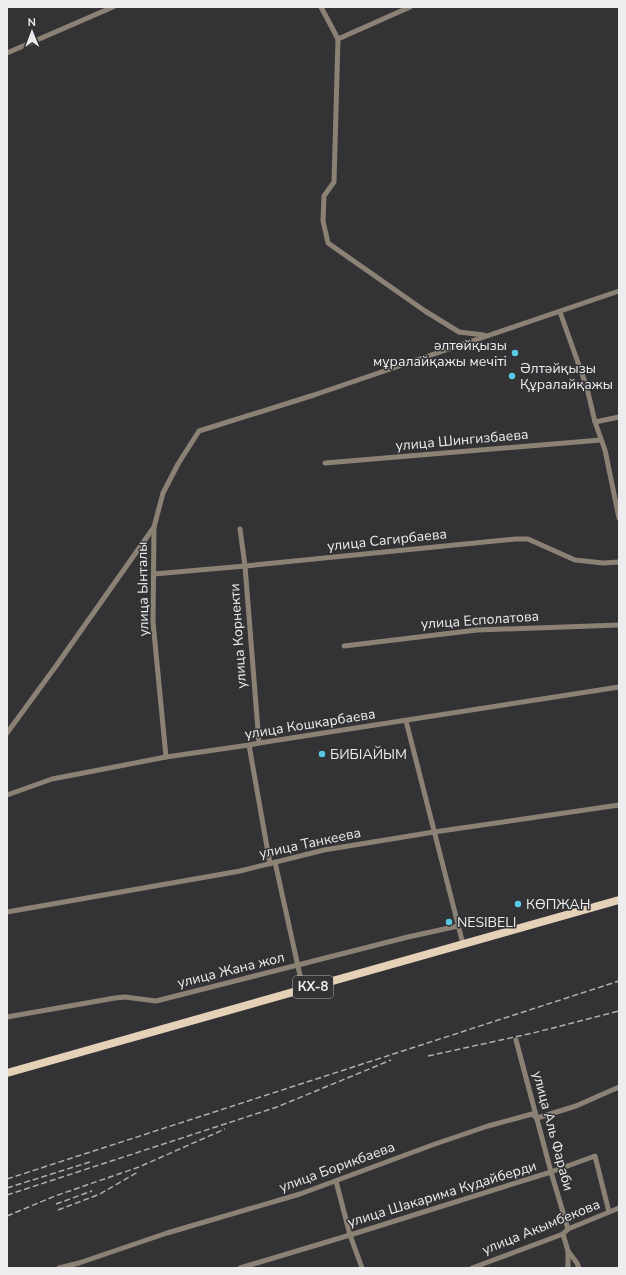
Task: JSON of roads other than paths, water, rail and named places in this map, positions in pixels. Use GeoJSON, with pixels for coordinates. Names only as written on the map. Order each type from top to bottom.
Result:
{"type":"FeatureCollection","features":[{"type":"Feature","properties":{"kind":"main road","name":"КХ-8"},"geometry":{"type":"LineString","coordinates":[[7,1073],[619,900]]}},
{"type":"Feature","properties":{"kind":"street"},"geometry":{"type":"LineString","coordinates":[[7,53],[113,7]]}},
{"type":"Feature","properties":{"kind":"street"},"geometry":{"type":"LineString","coordinates":[[321,7],[338,39],[334,182],[324,196],[323,221],[328,244],[419,307],[459,332],[485,336],[619,291]]}},
{"type":"Feature","properties":{"kind":"street"},"geometry":{"type":"LineString","coordinates":[[338,39],[410,7]]}},
{"type":"Feature","properties":{"kind":"street"},"geometry":{"type":"LineString","coordinates":[[560,312],[587,388],[595,422],[605,450],[619,518]]}},
{"type":"Feature","properties":{"kind":"street","name":"улица Ынталы"},"geometry":{"type":"LineString","coordinates":[[166,757],[153,622],[154,527],[163,494],[178,464],[199,431],[314,395],[485,336]]}},
{"type":"Feature","properties":{"kind":"street"},"geometry":{"type":"LineString","coordinates":[[595,422],[619,417]]}},
{"type":"Feature","properties":{"kind":"street","name":"улица Шингизбаева"},"geometry":{"type":"LineString","coordinates":[[325,464],[601,440]]}},
{"type":"Feature","properties":{"kind":"street"},"geometry":{"type":"LineString","coordinates":[[7,733],[154,527]]}},
{"type":"Feature","properties":{"kind":"street","name":"улица Корнекти"},"geometry":{"type":"LineString","coordinates":[[240,528],[245,566],[254,688],[260,743]]}},
{"type":"Feature","properties":{"kind":"street","name":"улица Сагирбаева"},"geometry":{"type":"LineString","coordinates":[[154,574],[516,539],[528,540],[575,560],[588,562],[619,562]]}},
{"type":"Feature","properties":{"kind":"street","name":"улица Есполатова"},"geometry":{"type":"LineString","coordinates":[[344,646],[477,630],[619,625]]}},
{"type":"Feature","properties":{"kind":"street","name":"улица Кошкарбаева"},"geometry":{"type":"LineString","coordinates":[[7,795],[52,780],[166,757],[249,746],[260,743],[619,687]]}},
{"type":"Feature","properties":{"kind":"street"},"geometry":{"type":"LineString","coordinates":[[406,721],[463,944]]}},
{"type":"Feature","properties":{"kind":"street"},"geometry":{"type":"LineString","coordinates":[[249,746],[273,863],[303,989]]}},
{"type":"Feature","properties":{"kind":"street","name":"улица Танкеева"},"geometry":{"type":"LineString","coordinates":[[7,912],[240,871],[324,850],[434,832],[619,805]]}},
{"type":"Feature","properties":{"kind":"street","name":"улица Жана жол"},"geometry":{"type":"LineString","coordinates":[[7,1017],[115,998],[125,997],[156,1001],[408,937],[458,926]]}},
{"type":"Feature","properties":{"kind":"street","name":"улица Аль Фараби"},"geometry":{"type":"LineString","coordinates":[[516,1040],[551,1172],[568,1229]]}},
{"type":"Feature","properties":{"kind":"street","name":"улица Борикбаева"},"geometry":{"type":"LineString","coordinates":[[59,1268],[80,1265],[168,1233],[300,1194],[488,1126],[532,1114],[537,1118],[576,1106],[619,1087]]}},
{"type":"Feature","properties":{"kind":"street","name":"улица Шакарима Кудайберди"},"geometry":{"type":"LineString","coordinates":[[240,1268],[551,1172],[595,1156],[609,1212]]}},
{"type":"Feature","properties":{"kind":"street"},"geometry":{"type":"LineString","coordinates":[[336,1181],[350,1235],[362,1268]]}},
{"type":"Feature","properties":{"kind":"street","name":"улица Акымбекова"},"geometry":{"type":"LineString","coordinates":[[472,1268],[563,1234],[568,1229],[619,1208]]}},
{"type":"Feature","properties":{"kind":"street"},"geometry":{"type":"LineString","coordinates":[[563,1234],[568,1251],[568,1268]]}},
{"type":"Feature","properties":{"kind":"street"},"geometry":{"type":"LineString","coordinates":[[568,1251],[578,1263],[579,1268]]}},
{"type":"Feature","properties":{"kind":"railway"},"geometry":{"type":"LineString","coordinates":[[7,1179],[619,981]]}},
{"type":"Feature","properties":{"kind":"railway"},"geometry":{"type":"LineString","coordinates":[[428,1056],[533,1033],[619,1011]]}},
{"type":"Feature","properties":{"kind":"railway"},"geometry":{"type":"LineString","coordinates":[[7,1195],[277,1107],[391,1060]]}},
{"type":"Feature","properties":{"kind":"railway"},"geometry":{"type":"LineString","coordinates":[[7,1216],[55,1196],[139,1167],[225,1129]]}},
{"type":"Feature","properties":{"kind":"railway"},"geometry":{"type":"LineString","coordinates":[[7,1188],[93,1161]]}},
{"type":"Feature","properties":{"kind":"railway"},"geometry":{"type":"LineString","coordinates":[[58,1210],[100,1194],[138,1172]]}},
{"type":"Feature","properties":{"kind":"railway"},"geometry":{"type":"LineString","coordinates":[[56,1204],[92,1191]]}},
{"type":"Feature","properties":{"kind":"place","name":"әлтөйқызы мұралайқажы мечіті"},"geometry":{"type":"Point","coordinates":[515,353]}},
{"type":"Feature","properties":{"kind":"place","name":"Әлтәйқызы Құралайқажы"},"geometry":{"type":"Point","coordinates":[512,376]}},
{"type":"Feature","properties":{"kind":"place","name":"БИБІАЙЫМ"},"geometry":{"type":"Point","coordinates":[322,754]}},
{"type":"Feature","properties":{"kind":"place","name":"КӨПЖАН"},"geometry":{"type":"Point","coordinates":[518,904]}},
{"type":"Feature","properties":{"kind":"place","name":"NESIBELI"},"geometry":{"type":"Point","coordinates":[449,922]}}]}
